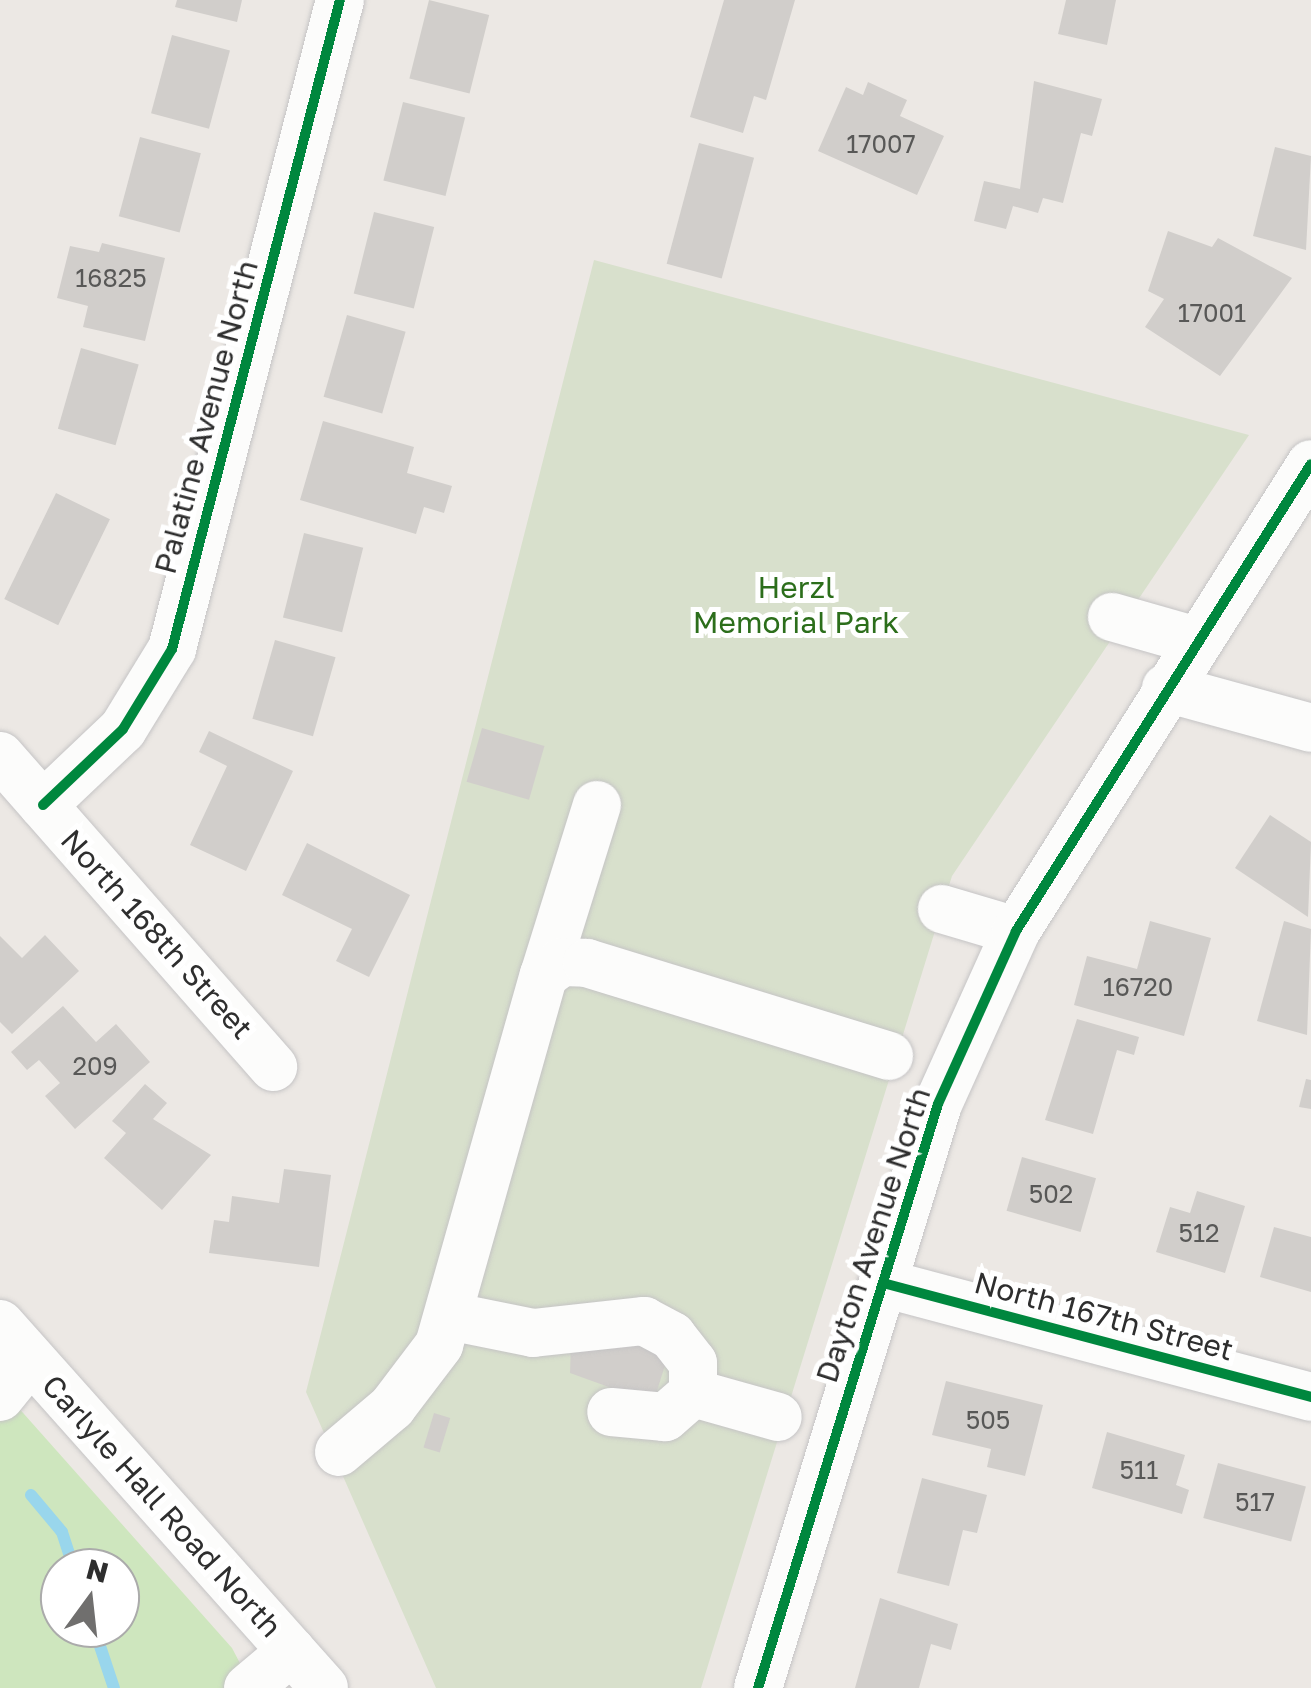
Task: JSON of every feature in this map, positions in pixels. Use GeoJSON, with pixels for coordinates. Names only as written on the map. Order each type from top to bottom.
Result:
{"type":"FeatureCollection","features":[{"type":"Feature","properties":{"kind":"street","name":"Palatine Avenue North"},"geometry":{"type":"LineString","coordinates":[[43,805],[122,729],[172,649],[340,0]]}},
{"type":"Feature","properties":{"kind":"street","name":"Dayton Avenue North"},"geometry":{"type":"LineString","coordinates":[[758,1688],[938,1104],[1016,931],[1311,464]]}},
{"type":"Feature","properties":{"kind":"street"},"geometry":{"type":"LineString","coordinates":[[1112,617],[1196,641]]}},
{"type":"Feature","properties":{"kind":"street"},"geometry":{"type":"LineString","coordinates":[[1166,688],[1311,728]]}},
{"type":"Feature","properties":{"kind":"street","name":"North 168th Street"},"geometry":{"type":"LineString","coordinates":[[0,756],[273,1067]]}},
{"type":"Feature","properties":{"kind":"street"},"geometry":{"type":"LineString","coordinates":[[339,1452],[424,1368],[450,1316],[544,975],[597,805]]}},
{"type":"Feature","properties":{"kind":"street"},"geometry":{"type":"LineString","coordinates":[[942,909],[1016,931]]}},
{"type":"Feature","properties":{"kind":"street"},"geometry":{"type":"LineString","coordinates":[[544,975],[587,963],[889,1056]]}},
{"type":"Feature","properties":{"kind":"street","name":"North 167th Street"},"geometry":{"type":"LineString","coordinates":[[883,1283],[1311,1396]]}},
{"type":"Feature","properties":{"kind":"street"},"geometry":{"type":"LineString","coordinates":[[450,1316],[533,1333],[644,1321],[693,1363],[693,1393]]}},
{"type":"Feature","properties":{"kind":"street","name":"Carlyle Hall Road North"},"geometry":{"type":"LineString","coordinates":[[0,1324],[324,1688]]}},
{"type":"Feature","properties":{"kind":"street"},"geometry":{"type":"LineString","coordinates":[[0,1397],[30,1360]]}},
{"type":"Feature","properties":{"kind":"street"},"geometry":{"type":"LineString","coordinates":[[611,1412],[664,1417],[693,1393]]}},
{"type":"Feature","properties":{"kind":"street"},"geometry":{"type":"LineString","coordinates":[[693,1393],[778,1417]]}},
{"type":"Feature","properties":{"kind":"street"},"geometry":{"type":"LineString","coordinates":[[248,1688],[292,1651]]}},
{"type":"Feature","properties":{"kind":"green space","name":"Herzl Memorial Park"},"geometry":{"type":"Polygon","coordinates":[[[594,260],[1249,435],[952,876],[701,1688],[436,1688],[306,1392],[594,260]]]}},
{"type":"Feature","properties":{"kind":"green space"},"geometry":{"type":"Polygon","coordinates":[[[0,1387],[232,1648],[253,1688],[0,1688],[0,1387]]]}},
{"type":"Feature","properties":{"kind":"building"},"geometry":{"type":"Polygon","coordinates":[[[177,0],[242,0],[237,22],[175,7],[177,0]]]}},
{"type":"Feature","properties":{"kind":"building"},"geometry":{"type":"Polygon","coordinates":[[[429,0],[489,15],[470,94],[409,79],[429,0]]]}},
{"type":"Feature","properties":{"kind":"building"},"geometry":{"type":"Polygon","coordinates":[[[724,0],[795,0],[766,100],[754,96],[743,133],[690,117],[724,0]]]}},
{"type":"Feature","properties":{"kind":"building"},"geometry":{"type":"Polygon","coordinates":[[[1066,0],[1116,0],[1107,45],[1058,34],[1066,0]]]}},
{"type":"Feature","properties":{"kind":"building"},"geometry":{"type":"Polygon","coordinates":[[[172,35],[230,51],[209,129],[151,113],[172,35]]]}},
{"type":"Feature","properties":{"kind":"building"},"geometry":{"type":"Polygon","coordinates":[[[1034,81],[1102,99],[1092,136],[1081,133],[1063,203],[1043,198],[1038,213],[1013,206],[1006,229],[974,221],[984,181],[1020,189],[1034,81]]]}},
{"type":"Feature","properties":{"kind":"building"},"geometry":{"type":"Polygon","coordinates":[[[868,82],[907,100],[900,116],[944,136],[917,195],[818,151],[846,87],[863,95],[868,82]]]}},
{"type":"Feature","properties":{"kind":"building"},"geometry":{"type":"Polygon","coordinates":[[[403,102],[465,117],[446,196],[383,181],[403,102]]]}},
{"type":"Feature","properties":{"kind":"building"},"geometry":{"type":"Polygon","coordinates":[[[140,137],[201,153],[180,233],[119,216],[140,137]]]}},
{"type":"Feature","properties":{"kind":"building"},"geometry":{"type":"Polygon","coordinates":[[[699,143],[754,158],[722,278],[667,264],[699,143]]]}},
{"type":"Feature","properties":{"kind":"building"},"geometry":{"type":"Polygon","coordinates":[[[1275,147],[1311,156],[1306,250],[1253,236],[1275,147]]]}},
{"type":"Feature","properties":{"kind":"building"},"geometry":{"type":"Polygon","coordinates":[[[374,212],[434,227],[414,309],[354,294],[374,212]]]}},
{"type":"Feature","properties":{"kind":"building"},"geometry":{"type":"Polygon","coordinates":[[[1168,231],[1212,247],[1218,238],[1292,278],[1220,376],[1145,327],[1164,299],[1148,291],[1168,231]]]}},
{"type":"Feature","properties":{"kind":"building"},"geometry":{"type":"Polygon","coordinates":[[[102,243],[165,258],[145,341],[83,327],[88,306],[57,298],[70,246],[99,252],[102,243]]]}},
{"type":"Feature","properties":{"kind":"building"},"geometry":{"type":"Polygon","coordinates":[[[347,315],[406,332],[382,414],[324,397],[347,315]]]}},
{"type":"Feature","properties":{"kind":"building"},"geometry":{"type":"Polygon","coordinates":[[[81,348],[139,365],[116,445],[58,429],[81,348]]]}},
{"type":"Feature","properties":{"kind":"building"},"geometry":{"type":"Polygon","coordinates":[[[323,421],[414,447],[407,473],[452,486],[444,513],[424,507],[416,534],[300,500],[323,421]]]}},
{"type":"Feature","properties":{"kind":"building"},"geometry":{"type":"Polygon","coordinates":[[[56,493],[110,519],[58,625],[4,599],[56,493]]]}},
{"type":"Feature","properties":{"kind":"building"},"geometry":{"type":"Polygon","coordinates":[[[304,533],[363,548],[342,632],[283,617],[304,533]]]}},
{"type":"Feature","properties":{"kind":"building"},"geometry":{"type":"Polygon","coordinates":[[[275,640],[336,657],[313,736],[252,719],[275,640]]]}},
{"type":"Feature","properties":{"kind":"building"},"geometry":{"type":"Polygon","coordinates":[[[482,728],[544,746],[529,800],[467,782],[482,728]]]}},
{"type":"Feature","properties":{"kind":"building"},"geometry":{"type":"Polygon","coordinates":[[[209,731],[293,771],[246,871],[190,845],[227,766],[199,752],[209,731]]]}},
{"type":"Feature","properties":{"kind":"building"},"geometry":{"type":"Polygon","coordinates":[[[1270,815],[1311,842],[1308,917],[1235,868],[1270,815]]]}},
{"type":"Feature","properties":{"kind":"building"},"geometry":{"type":"Polygon","coordinates":[[[307,843],[410,895],[369,977],[336,961],[352,929],[282,895],[307,843]]]}},
{"type":"Feature","properties":{"kind":"building"},"geometry":{"type":"Polygon","coordinates":[[[1150,921],[1211,938],[1184,1036],[1074,1005],[1087,956],[1137,969],[1150,921]]]}},
{"type":"Feature","properties":{"kind":"building"},"geometry":{"type":"Polygon","coordinates":[[[1284,921],[1311,929],[1307,1035],[1257,1021],[1284,921]]]}},
{"type":"Feature","properties":{"kind":"building"},"geometry":{"type":"Polygon","coordinates":[[[45,935],[79,971],[12,1034],[0,1022],[0,936],[22,958],[45,935]]]}},
{"type":"Feature","properties":{"kind":"building"},"geometry":{"type":"Polygon","coordinates":[[[63,1006],[96,1042],[116,1024],[150,1062],[75,1129],[45,1096],[60,1083],[39,1060],[27,1070],[11,1052],[63,1006]]]}},
{"type":"Feature","properties":{"kind":"building"},"geometry":{"type":"Polygon","coordinates":[[[1077,1019],[1139,1037],[1134,1055],[1117,1050],[1093,1134],[1045,1120],[1077,1019]]]}},
{"type":"Feature","properties":{"kind":"building"},"geometry":{"type":"Polygon","coordinates":[[[1306,1079],[1311,1080],[1311,1109],[1299,1107],[1306,1079]]]}},
{"type":"Feature","properties":{"kind":"building"},"geometry":{"type":"Polygon","coordinates":[[[145,1084],[167,1103],[153,1119],[211,1155],[162,1210],[104,1158],[126,1133],[112,1121],[145,1084]]]}},
{"type":"Feature","properties":{"kind":"building"},"geometry":{"type":"Polygon","coordinates":[[[1022,1157],[1096,1178],[1081,1232],[1007,1211],[1022,1157]]]}},
{"type":"Feature","properties":{"kind":"building"},"geometry":{"type":"Polygon","coordinates":[[[284,1169],[331,1175],[319,1267],[209,1253],[214,1220],[229,1222],[232,1196],[279,1203],[284,1169]]]}},
{"type":"Feature","properties":{"kind":"building"},"geometry":{"type":"Polygon","coordinates":[[[1197,1191],[1245,1206],[1225,1273],[1156,1252],[1170,1207],[1190,1213],[1197,1191]]]}},
{"type":"Feature","properties":{"kind":"building"},"geometry":{"type":"Polygon","coordinates":[[[1274,1227],[1311,1237],[1311,1292],[1260,1277],[1274,1227]]]}},
{"type":"Feature","properties":{"kind":"building"},"geometry":{"type":"Polygon","coordinates":[[[622,1338],[669,1353],[653,1403],[570,1373],[571,1343],[622,1338]]]}},
{"type":"Feature","properties":{"kind":"building"},"geometry":{"type":"Polygon","coordinates":[[[946,1381],[1043,1405],[1025,1476],[987,1467],[991,1449],[932,1435],[946,1381]]]}},
{"type":"Feature","properties":{"kind":"building"},"geometry":{"type":"Polygon","coordinates":[[[434,1413],[450,1418],[440,1452],[423,1447],[434,1413]]]}},
{"type":"Feature","properties":{"kind":"building"},"geometry":{"type":"Polygon","coordinates":[[[1107,1432],[1185,1455],[1176,1485],[1189,1490],[1182,1514],[1092,1488],[1107,1432]]]}},
{"type":"Feature","properties":{"kind":"building"},"geometry":{"type":"Polygon","coordinates":[[[1218,1463],[1306,1487],[1291,1542],[1203,1518],[1218,1463]]]}},
{"type":"Feature","properties":{"kind":"building"},"geometry":{"type":"Polygon","coordinates":[[[922,1478],[987,1495],[977,1533],[963,1530],[949,1586],[897,1573],[922,1478]]]}},
{"type":"Feature","properties":{"kind":"building"},"geometry":{"type":"Polygon","coordinates":[[[880,1598],[958,1624],[951,1650],[931,1644],[919,1688],[855,1688],[880,1598]]]}},
{"type":"Feature","properties":{"kind":"waterway"},"geometry":{"type":"LineString","coordinates":[[31,1495],[62,1532],[67,1548]]}},
{"type":"Feature","properties":{"kind":"waterway"},"geometry":{"type":"LineString","coordinates":[[101,1648],[114,1688]]}},
{"type":"Feature","properties":{"kind":"cycle path"},"geometry":{"type":"LineString","coordinates":[[43,805],[123,729],[172,649],[340,0]]}},
{"type":"Feature","properties":{"kind":"cycle path"},"geometry":{"type":"LineString","coordinates":[[758,1688],[938,1104],[1016,931],[1311,464]]}},
{"type":"Feature","properties":{"kind":"cycle path"},"geometry":{"type":"LineString","coordinates":[[883,1283],[1311,1397]]}}]}
